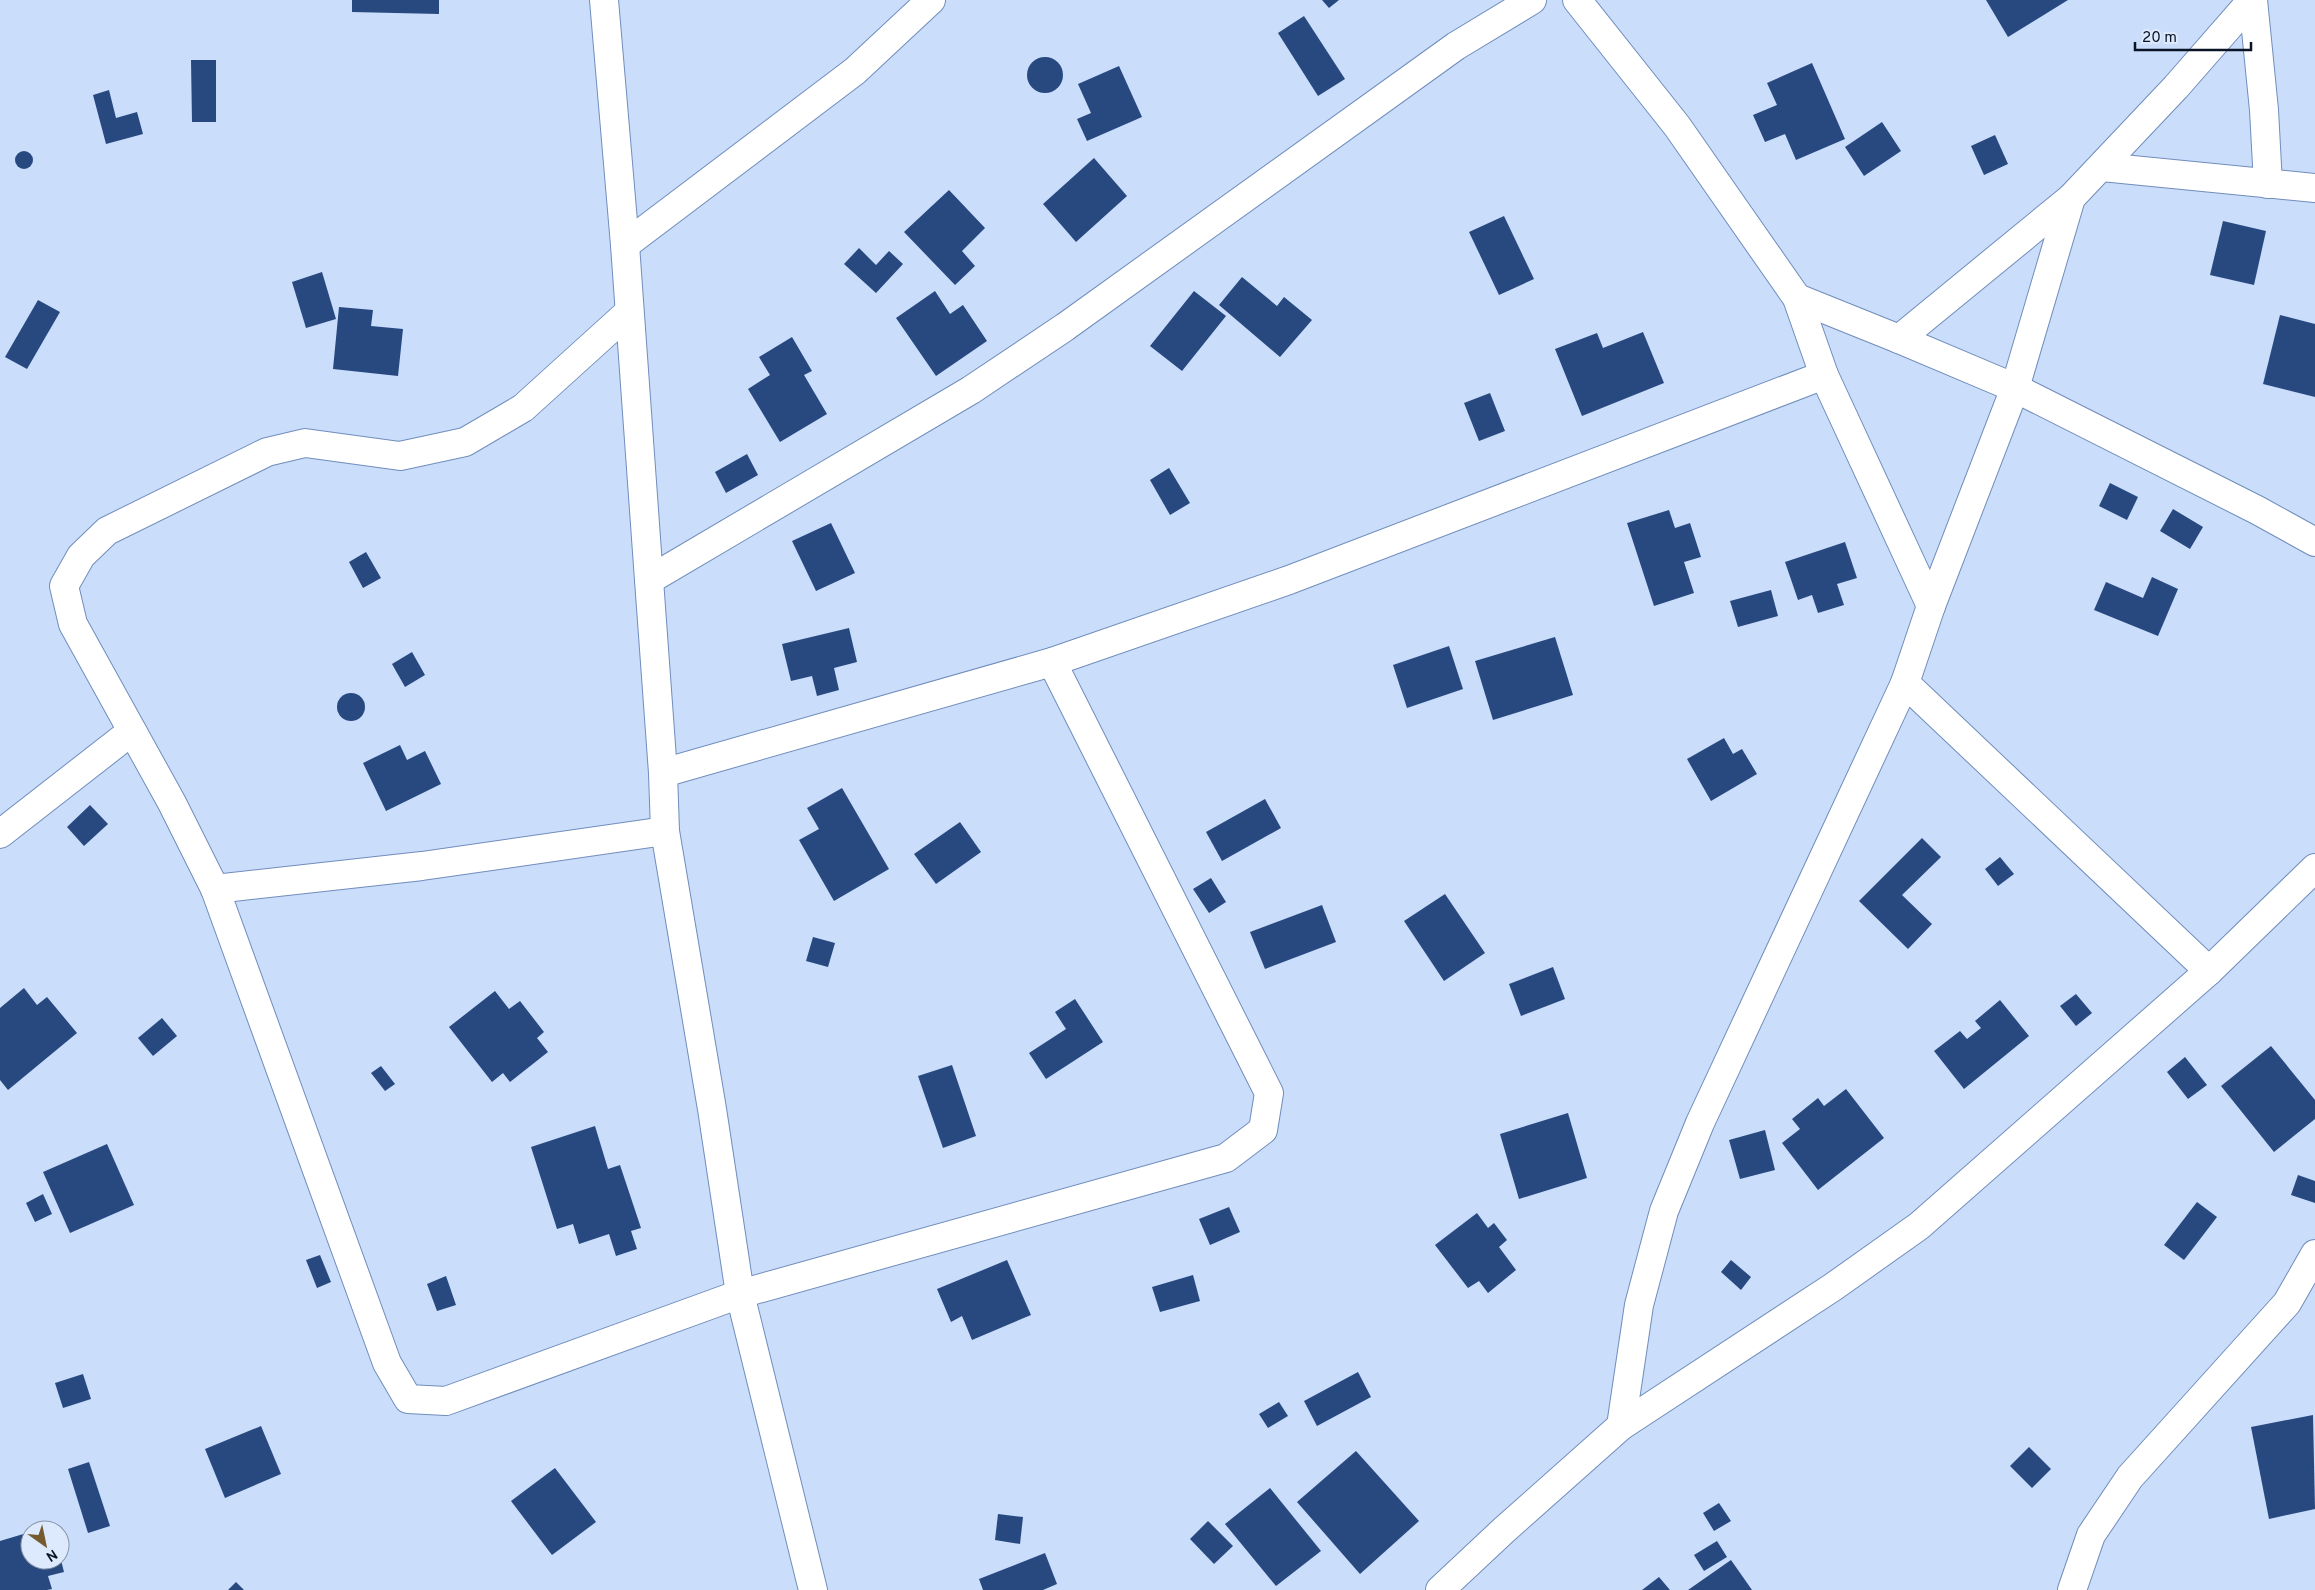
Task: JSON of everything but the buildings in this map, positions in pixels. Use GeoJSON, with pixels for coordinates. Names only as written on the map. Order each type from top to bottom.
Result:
{"type":"FeatureCollection","features":[{"type":"Feature","properties":{"kind":"street"},"geometry":{"type":"LineString","coordinates":[[604,0],[625,245],[628,312],[663,773],[665,831],[712,1108],[740,1294],[813,1590]]}},
{"type":"Feature","properties":{"kind":"street"},"geometry":{"type":"LineString","coordinates":[[625,245],[855,71],[931,0]]}},
{"type":"Feature","properties":{"kind":"street"},"geometry":{"type":"LineString","coordinates":[[649,580],[978,384],[1065,328],[1456,46],[1532,0]]}},
{"type":"Feature","properties":{"kind":"street"},"geometry":{"type":"LineString","coordinates":[[1578,0],[1677,126],[1797,298],[1824,375],[1931,606]]}},
{"type":"Feature","properties":{"kind":"street"},"geometry":{"type":"LineString","coordinates":[[1899,338],[2071,198],[2102,167],[2253,0]]}},
{"type":"Feature","properties":{"kind":"street"},"geometry":{"type":"LineString","coordinates":[[2253,0],[2264,110],[2268,184]]}},
{"type":"Feature","properties":{"kind":"street"},"geometry":{"type":"LineString","coordinates":[[2102,167],[2315,188]]}},
{"type":"Feature","properties":{"kind":"street"},"geometry":{"type":"LineString","coordinates":[[1621,1426],[1639,1305],[1664,1211],[1700,1123],[1905,683],[1931,606],[2014,388],[2071,198]]}},
{"type":"Feature","properties":{"kind":"street"},"geometry":{"type":"LineString","coordinates":[[1797,298],[1899,338],[2014,388],[2257,510],[2315,542]]}},
{"type":"Feature","properties":{"kind":"street"},"geometry":{"type":"LineString","coordinates":[[628,312],[523,408],[465,442],[400,456],[305,443],[267,452],[107,531],[81,556],[64,586],[73,624],[215,888],[387,1363],[408,1399],[446,1401],[740,1294],[1226,1158],[1263,1130],[1269,1093],[1052,662]]}},
{"type":"Feature","properties":{"kind":"street"},"geometry":{"type":"LineString","coordinates":[[663,773],[1052,662],[1289,580],[1824,375]]}},
{"type":"Feature","properties":{"kind":"street"},"geometry":{"type":"LineString","coordinates":[[1905,683],[2209,972]]}},
{"type":"Feature","properties":{"kind":"street"},"geometry":{"type":"LineString","coordinates":[[0,834],[132,732]]}},
{"type":"Feature","properties":{"kind":"street"},"geometry":{"type":"LineString","coordinates":[[215,888],[422,866],[665,831]]}},
{"type":"Feature","properties":{"kind":"street"},"geometry":{"type":"LineString","coordinates":[[1440,1590],[1621,1426],[1833,1286],[1919,1226],[2209,972],[2304,881],[2315,868]]}},
{"type":"Feature","properties":{"kind":"street"},"geometry":{"type":"LineString","coordinates":[[2072,1590],[2091,1535],[2130,1477],[2287,1303],[2315,1254]]}}]}
